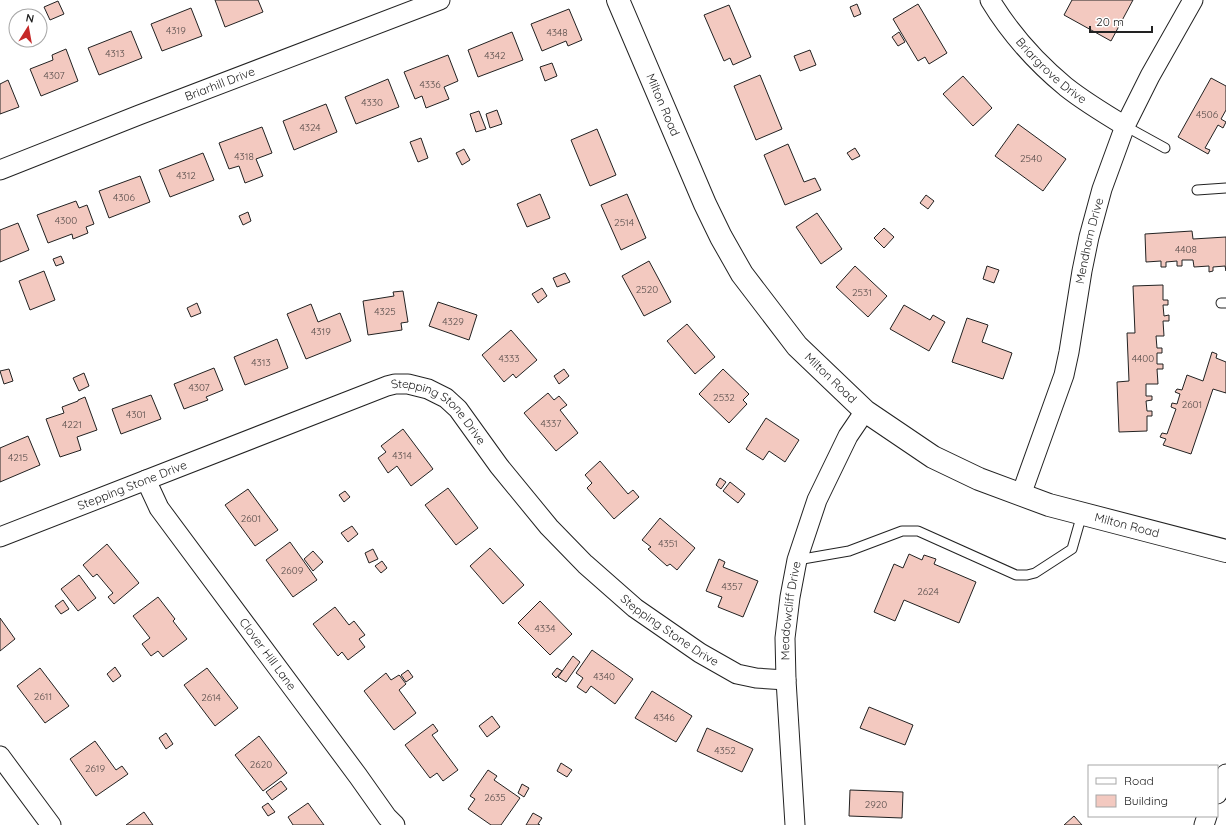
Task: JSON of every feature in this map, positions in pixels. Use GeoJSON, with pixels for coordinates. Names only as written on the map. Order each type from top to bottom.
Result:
{"type":"FeatureCollection","features":[{"type":"Feature","properties":{"kind":"street","name":"Briarhill Drive"},"geometry":{"type":"LineString","coordinates":[[0,170],[139,114],[440,0]]}},
{"type":"Feature","properties":{"kind":"street","name":"Milton Road"},"geometry":{"type":"LineString","coordinates":[[618,0],[705,204],[721,237],[742,274],[797,346],[865,411],[933,457],[979,479],[1049,505],[1226,551]]}},
{"type":"Feature","properties":{"kind":"street","name":"Briargrove Drive"},"geometry":{"type":"LineString","coordinates":[[990,0],[1014,35],[1048,71],[1067,88],[1125,126]]}},
{"type":"Feature","properties":{"kind":"street","name":"Mendham Drive"},"geometry":{"type":"LineString","coordinates":[[1022,495],[1064,375],[1082,271],[1102,188],[1125,126],[1150,76],[1193,0]]}},
{"type":"Feature","properties":{"kind":"street","name":"Stepping Stone Drive"},"geometry":{"type":"LineString","coordinates":[[0,537],[387,386],[395,384],[408,384],[428,389],[446,398],[458,409],[500,466],[549,527],[585,564],[635,608],[700,653],[737,674],[756,678],[786,680]]}},
{"type":"Feature","properties":{"kind":"street","name":"Meadowcliff Drive"},"geometry":{"type":"LineString","coordinates":[[795,825],[786,680],[785,638],[790,597],[797,560],[816,500],[848,436],[865,411]]}},
{"type":"Feature","properties":{"kind":"street","name":"Clover Hill Lane"},"geometry":{"type":"LineString","coordinates":[[146,480],[159,508],[387,817],[395,825]]}},
{"type":"Feature","properties":{"kind":"street"},"geometry":{"type":"LineString","coordinates":[[0,756],[51,825]]}},
{"type":"Feature","properties":{"kind":"street"},"geometry":{"type":"LineString","coordinates":[[1218,792],[1226,774]]}},
{"type":"Feature","properties":{"kind":"lane"},"geometry":{"type":"LineString","coordinates":[[1125,126],[1165,148]]}},
{"type":"Feature","properties":{"kind":"lane"},"geometry":{"type":"LineString","coordinates":[[1197,190],[1226,188]]}},
{"type":"Feature","properties":{"kind":"lane"},"geometry":{"type":"LineString","coordinates":[[797,560],[849,550],[902,531],[918,531],[1016,575],[1027,575],[1035,573],[1072,549],[1082,514]]}},
{"type":"Feature","properties":{"kind":"building"},"geometry":{"type":"Polygon","coordinates":[[[215,0],[258,0],[263,12],[225,27],[215,0]]]}},
{"type":"Feature","properties":{"kind":"building"},"geometry":{"type":"Polygon","coordinates":[[[1072,0],[1133,0],[1111,41],[1064,15],[1072,0]]]}},
{"type":"Feature","properties":{"kind":"building"},"geometry":{"type":"Polygon","coordinates":[[[58,1],[64,14],[50,20],[48,16],[48,8],[44,7],[58,1]]]}},
{"type":"Feature","properties":{"kind":"building"},"geometry":{"type":"Polygon","coordinates":[[[857,4],[861,14],[854,17],[850,7],[857,4]]]}},
{"type":"Feature","properties":{"kind":"building"},"geometry":{"type":"Polygon","coordinates":[[[918,4],[947,53],[929,64],[925,57],[918,61],[893,19],[918,4]]]}},
{"type":"Feature","properties":{"kind":"building"},"geometry":{"type":"Polygon","coordinates":[[[729,5],[751,57],[733,65],[730,58],[724,61],[704,15],[729,5]]]}},
{"type":"Feature","properties":{"kind":"building"},"geometry":{"type":"Polygon","coordinates":[[[191,8],[202,36],[162,51],[151,24],[191,8]]]}},
{"type":"Feature","properties":{"kind":"building"},"geometry":{"type":"Polygon","coordinates":[[[569,9],[582,40],[568,46],[566,41],[542,51],[531,24],[569,9]]]}},
{"type":"Feature","properties":{"kind":"building"},"geometry":{"type":"Polygon","coordinates":[[[131,31],[142,58],[99,75],[88,48],[131,31]]]}},
{"type":"Feature","properties":{"kind":"building"},"geometry":{"type":"Polygon","coordinates":[[[512,32],[523,60],[478,77],[468,50],[512,32]]]}},
{"type":"Feature","properties":{"kind":"building"},"geometry":{"type":"Polygon","coordinates":[[[899,32],[905,42],[898,46],[892,37],[899,32]]]}},
{"type":"Feature","properties":{"kind":"building"},"geometry":{"type":"Polygon","coordinates":[[[66,49],[78,81],[41,96],[30,69],[53,60],[52,55],[66,49]]]}},
{"type":"Feature","properties":{"kind":"building"},"geometry":{"type":"Polygon","coordinates":[[[810,50],[816,65],[800,71],[794,56],[810,50]]]}},
{"type":"Feature","properties":{"kind":"building"},"geometry":{"type":"Polygon","coordinates":[[[448,55],[458,81],[444,87],[449,99],[426,108],[422,96],[415,99],[404,72],[448,55]]]}},
{"type":"Feature","properties":{"kind":"building"},"geometry":{"type":"Polygon","coordinates":[[[552,63],[557,76],[545,81],[540,67],[552,63]]]}},
{"type":"Feature","properties":{"kind":"building"},"geometry":{"type":"Polygon","coordinates":[[[760,75],[782,129],[756,140],[734,86],[760,75]]]}},
{"type":"Feature","properties":{"kind":"building"},"geometry":{"type":"Polygon","coordinates":[[[963,76],[992,108],[973,126],[943,94],[963,76]]]}},
{"type":"Feature","properties":{"kind":"building"},"geometry":{"type":"Polygon","coordinates":[[[1211,78],[1226,86],[1226,110],[1221,119],[1226,122],[1223,128],[1218,125],[1205,148],[1210,150],[1208,154],[1178,137],[1211,78]]]}},
{"type":"Feature","properties":{"kind":"building"},"geometry":{"type":"Polygon","coordinates":[[[388,79],[399,107],[356,124],[345,97],[388,79]]]}},
{"type":"Feature","properties":{"kind":"building"},"geometry":{"type":"Polygon","coordinates":[[[8,80],[19,107],[0,114],[0,84],[8,80]]]}},
{"type":"Feature","properties":{"kind":"building"},"geometry":{"type":"Polygon","coordinates":[[[326,104],[337,132],[294,150],[283,121],[326,104]]]}},
{"type":"Feature","properties":{"kind":"building"},"geometry":{"type":"Polygon","coordinates":[[[497,110],[502,124],[490,128],[486,114],[497,110]]]}},
{"type":"Feature","properties":{"kind":"building"},"geometry":{"type":"Polygon","coordinates":[[[479,111],[486,129],[476,132],[470,114],[479,111]]]}},
{"type":"Feature","properties":{"kind":"building"},"geometry":{"type":"Polygon","coordinates":[[[1018,124],[1066,159],[1043,191],[995,156],[1018,124]]]}},
{"type":"Feature","properties":{"kind":"building"},"geometry":{"type":"Polygon","coordinates":[[[262,127],[272,153],[256,159],[263,176],[245,183],[239,166],[229,169],[219,143],[262,127]]]}},
{"type":"Feature","properties":{"kind":"building"},"geometry":{"type":"Polygon","coordinates":[[[597,129],[616,175],[590,186],[571,140],[597,129]]]}},
{"type":"Feature","properties":{"kind":"building"},"geometry":{"type":"Polygon","coordinates":[[[421,138],[428,158],[418,162],[410,142],[421,138]]]}},
{"type":"Feature","properties":{"kind":"building"},"geometry":{"type":"Polygon","coordinates":[[[788,144],[804,182],[815,178],[821,190],[785,205],[764,155],[788,144]]]}},
{"type":"Feature","properties":{"kind":"building"},"geometry":{"type":"Polygon","coordinates":[[[855,148],[860,156],[852,160],[847,153],[855,148]]]}},
{"type":"Feature","properties":{"kind":"building"},"geometry":{"type":"Polygon","coordinates":[[[464,149],[470,160],[462,165],[456,153],[464,149]]]}},
{"type":"Feature","properties":{"kind":"building"},"geometry":{"type":"Polygon","coordinates":[[[203,153],[214,180],[170,197],[159,170],[203,153]]]}},
{"type":"Feature","properties":{"kind":"building"},"geometry":{"type":"Polygon","coordinates":[[[140,176],[150,202],[109,218],[99,191],[140,176]]]}},
{"type":"Feature","properties":{"kind":"building"},"geometry":{"type":"Polygon","coordinates":[[[540,194],[550,218],[527,227],[517,204],[540,194]]]}},
{"type":"Feature","properties":{"kind":"building"},"geometry":{"type":"Polygon","coordinates":[[[627,194],[646,238],[621,250],[601,205],[627,194]]]}},
{"type":"Feature","properties":{"kind":"building"},"geometry":{"type":"Polygon","coordinates":[[[926,195],[934,201],[928,209],[920,203],[926,195]]]}},
{"type":"Feature","properties":{"kind":"building"},"geometry":{"type":"Polygon","coordinates":[[[76,201],[79,208],[87,205],[94,224],[86,227],[88,233],[73,239],[72,234],[48,243],[37,215],[76,201]]]}},
{"type":"Feature","properties":{"kind":"building"},"geometry":{"type":"Polygon","coordinates":[[[248,212],[251,221],[243,225],[239,216],[248,212]]]}},
{"type":"Feature","properties":{"kind":"building"},"geometry":{"type":"Polygon","coordinates":[[[817,213],[842,249],[821,264],[796,227],[817,213]]]}},
{"type":"Feature","properties":{"kind":"building"},"geometry":{"type":"Polygon","coordinates":[[[18,223],[29,250],[0,262],[0,230],[18,223]]]}},
{"type":"Feature","properties":{"kind":"building"},"geometry":{"type":"Polygon","coordinates":[[[884,228],[894,237],[884,248],[874,238],[884,228]]]}},
{"type":"Feature","properties":{"kind":"building"},"geometry":{"type":"Polygon","coordinates":[[[1192,231],[1193,239],[1226,237],[1226,271],[1225,266],[1213,267],[1213,271],[1209,272],[1209,266],[1194,267],[1193,260],[1182,260],[1182,266],[1177,266],[1177,261],[1166,262],[1166,267],[1161,267],[1161,261],[1146,262],[1145,234],[1192,231]]]}},
{"type":"Feature","properties":{"kind":"building"},"geometry":{"type":"Polygon","coordinates":[[[61,256],[64,263],[56,266],[53,259],[61,256]]]}},
{"type":"Feature","properties":{"kind":"building"},"geometry":{"type":"Polygon","coordinates":[[[649,261],[671,302],[644,316],[622,276],[649,261]]]}},
{"type":"Feature","properties":{"kind":"building"},"geometry":{"type":"Polygon","coordinates":[[[855,266],[887,296],[868,317],[836,287],[855,266]]]}},
{"type":"Feature","properties":{"kind":"building"},"geometry":{"type":"Polygon","coordinates":[[[987,266],[999,270],[994,283],[983,279],[987,266]]]}},
{"type":"Feature","properties":{"kind":"building"},"geometry":{"type":"Polygon","coordinates":[[[44,271],[55,300],[30,310],[19,281],[44,271]]]}},
{"type":"Feature","properties":{"kind":"building"},"geometry":{"type":"Polygon","coordinates":[[[565,273],[570,282],[557,287],[553,278],[565,273]]]}},
{"type":"Feature","properties":{"kind":"building"},"geometry":{"type":"Polygon","coordinates":[[[1163,285],[1163,300],[1168,300],[1168,305],[1163,305],[1164,316],[1169,315],[1169,321],[1163,321],[1164,336],[1156,336],[1157,348],[1162,348],[1162,353],[1157,353],[1157,364],[1163,364],[1163,369],[1157,369],[1158,384],[1146,384],[1146,396],[1152,396],[1152,400],[1146,401],[1147,411],[1152,411],[1152,416],[1147,416],[1147,431],[1119,432],[1117,382],[1129,381],[1127,333],[1135,333],[1133,286],[1163,285]]]}},
{"type":"Feature","properties":{"kind":"building"},"geometry":{"type":"Polygon","coordinates":[[[542,288],[547,296],[538,303],[532,294],[542,288]]]}},
{"type":"Feature","properties":{"kind":"building"},"geometry":{"type":"Polygon","coordinates":[[[403,291],[408,322],[401,323],[402,330],[368,335],[363,301],[394,296],[393,292],[403,291]]]}},
{"type":"Feature","properties":{"kind":"building"},"geometry":{"type":"Polygon","coordinates":[[[438,302],[477,315],[469,340],[429,326],[438,302]]]}},
{"type":"Feature","properties":{"kind":"building"},"geometry":{"type":"Polygon","coordinates":[[[197,303],[201,313],[191,317],[187,308],[197,303]]]}},
{"type":"Feature","properties":{"kind":"building"},"geometry":{"type":"Polygon","coordinates":[[[311,304],[318,322],[340,313],[351,341],[306,359],[287,314],[311,304]]]}},
{"type":"Feature","properties":{"kind":"building"},"geometry":{"type":"Polygon","coordinates":[[[904,305],[930,320],[933,315],[945,322],[929,351],[890,329],[904,305]]]}},
{"type":"Feature","properties":{"kind":"building"},"geometry":{"type":"Polygon","coordinates":[[[967,318],[988,325],[982,342],[1012,353],[1003,379],[952,362],[967,318]]]}},
{"type":"Feature","properties":{"kind":"building"},"geometry":{"type":"Polygon","coordinates":[[[687,324],[715,357],[695,374],[667,341],[687,324]]]}},
{"type":"Feature","properties":{"kind":"building"},"geometry":{"type":"Polygon","coordinates":[[[511,330],[537,360],[516,378],[513,374],[504,382],[482,355],[511,330]]]}},
{"type":"Feature","properties":{"kind":"building"},"geometry":{"type":"Polygon","coordinates":[[[277,339],[288,368],[245,385],[234,357],[277,339]]]}},
{"type":"Feature","properties":{"kind":"building"},"geometry":{"type":"Polygon","coordinates":[[[1212,352],[1217,354],[1216,358],[1226,362],[1226,393],[1213,389],[1191,454],[1163,445],[1166,439],[1160,437],[1162,433],[1167,434],[1176,409],[1171,407],[1172,403],[1177,404],[1180,394],[1175,392],[1177,389],[1182,390],[1187,375],[1203,381],[1212,352]]]}},
{"type":"Feature","properties":{"kind":"building"},"geometry":{"type":"Polygon","coordinates":[[[214,368],[223,390],[206,397],[208,400],[184,409],[174,384],[214,368]]]}},
{"type":"Feature","properties":{"kind":"building"},"geometry":{"type":"Polygon","coordinates":[[[9,369],[13,381],[4,384],[0,371],[9,369]]]}},
{"type":"Feature","properties":{"kind":"building"},"geometry":{"type":"Polygon","coordinates":[[[564,369],[569,376],[559,384],[554,376],[564,369]]]}},
{"type":"Feature","properties":{"kind":"building"},"geometry":{"type":"Polygon","coordinates":[[[723,369],[749,394],[743,400],[747,404],[729,423],[699,394],[723,369]]]}},
{"type":"Feature","properties":{"kind":"building"},"geometry":{"type":"Polygon","coordinates":[[[84,373],[89,386],[79,391],[73,378],[84,373]]]}},
{"type":"Feature","properties":{"kind":"building"},"geometry":{"type":"Polygon","coordinates":[[[548,393],[554,400],[559,396],[567,405],[560,410],[578,433],[556,451],[524,413],[548,393]]]}},
{"type":"Feature","properties":{"kind":"building"},"geometry":{"type":"Polygon","coordinates":[[[151,395],[161,419],[121,434],[112,409],[151,395]]]}},
{"type":"Feature","properties":{"kind":"building"},"geometry":{"type":"Polygon","coordinates":[[[85,397],[97,430],[77,437],[81,450],[60,457],[46,419],[64,413],[62,407],[85,397]]]}},
{"type":"Feature","properties":{"kind":"building"},"geometry":{"type":"Polygon","coordinates":[[[766,418],[799,440],[785,462],[769,451],[763,460],[746,449],[766,418]]]}},
{"type":"Feature","properties":{"kind":"building"},"geometry":{"type":"Polygon","coordinates":[[[403,429],[433,469],[411,486],[397,466],[388,473],[378,458],[386,452],[381,446],[403,429]]]}},
{"type":"Feature","properties":{"kind":"building"},"geometry":{"type":"Polygon","coordinates":[[[28,436],[40,465],[0,482],[0,448],[28,436]]]}},
{"type":"Feature","properties":{"kind":"building"},"geometry":{"type":"Polygon","coordinates":[[[600,461],[628,494],[633,490],[639,497],[614,519],[587,488],[592,483],[585,475],[600,461]]]}},
{"type":"Feature","properties":{"kind":"building"},"geometry":{"type":"Polygon","coordinates":[[[720,478],[726,482],[721,489],[716,485],[720,478]]]}},
{"type":"Feature","properties":{"kind":"building"},"geometry":{"type":"Polygon","coordinates":[[[730,482],[745,494],[738,503],[723,491],[730,482]]]}},
{"type":"Feature","properties":{"kind":"building"},"geometry":{"type":"Polygon","coordinates":[[[448,488],[478,528],[456,545],[425,505],[448,488]]]}},
{"type":"Feature","properties":{"kind":"building"},"geometry":{"type":"Polygon","coordinates":[[[248,489],[278,530],[255,546],[225,505],[248,489]]]}},
{"type":"Feature","properties":{"kind":"building"},"geometry":{"type":"Polygon","coordinates":[[[345,491],[350,497],[344,502],[339,495],[345,491]]]}},
{"type":"Feature","properties":{"kind":"building"},"geometry":{"type":"Polygon","coordinates":[[[660,518],[695,548],[677,570],[670,564],[667,566],[648,549],[651,547],[642,540],[660,518]]]}},
{"type":"Feature","properties":{"kind":"building"},"geometry":{"type":"Polygon","coordinates":[[[352,526],[358,534],[348,542],[341,533],[352,526]]]}},
{"type":"Feature","properties":{"kind":"building"},"geometry":{"type":"Polygon","coordinates":[[[290,542],[317,580],[293,597],[266,560],[290,542]]]}},
{"type":"Feature","properties":{"kind":"building"},"geometry":{"type":"Polygon","coordinates":[[[107,544],[139,583],[114,604],[108,597],[113,593],[97,574],[93,577],[83,565],[107,544]]]}},
{"type":"Feature","properties":{"kind":"building"},"geometry":{"type":"Polygon","coordinates":[[[490,548],[524,585],[503,604],[470,566],[490,548]]]}},
{"type":"Feature","properties":{"kind":"building"},"geometry":{"type":"Polygon","coordinates":[[[373,549],[378,559],[369,563],[365,553],[373,549]]]}},
{"type":"Feature","properties":{"kind":"building"},"geometry":{"type":"Polygon","coordinates":[[[313,551],[323,562],[313,571],[304,559],[313,551]]]}},
{"type":"Feature","properties":{"kind":"building"},"geometry":{"type":"Polygon","coordinates":[[[909,554],[922,560],[924,555],[936,559],[934,564],[976,582],[959,623],[904,600],[895,621],[874,612],[894,564],[903,568],[909,554]]]}},
{"type":"Feature","properties":{"kind":"building"},"geometry":{"type":"Polygon","coordinates":[[[719,559],[725,562],[723,567],[758,581],[743,617],[718,607],[722,597],[706,591],[719,559]]]}},
{"type":"Feature","properties":{"kind":"building"},"geometry":{"type":"Polygon","coordinates":[[[382,561],[387,568],[381,573],[375,566],[382,561]]]}},
{"type":"Feature","properties":{"kind":"building"},"geometry":{"type":"Polygon","coordinates":[[[79,575],[96,598],[78,611],[61,589],[79,575]]]}},
{"type":"Feature","properties":{"kind":"building"},"geometry":{"type":"Polygon","coordinates":[[[158,597],[175,619],[173,621],[187,639],[163,657],[158,651],[151,656],[142,644],[150,638],[133,616],[158,597]]]}},
{"type":"Feature","properties":{"kind":"building"},"geometry":{"type":"Polygon","coordinates":[[[63,600],[69,609],[61,614],[55,606],[63,600]]]}},
{"type":"Feature","properties":{"kind":"building"},"geometry":{"type":"Polygon","coordinates":[[[540,601],[572,634],[550,655],[518,623],[540,601]]]}},
{"type":"Feature","properties":{"kind":"building"},"geometry":{"type":"Polygon","coordinates":[[[335,607],[349,625],[354,621],[365,635],[359,639],[365,647],[348,660],[342,652],[338,656],[313,624],[335,607]]]}},
{"type":"Feature","properties":{"kind":"building"},"geometry":{"type":"Polygon","coordinates":[[[0,618],[15,639],[0,651],[0,618]]]}},
{"type":"Feature","properties":{"kind":"building"},"geometry":{"type":"Polygon","coordinates":[[[592,650],[633,679],[615,704],[591,686],[586,693],[577,687],[583,678],[576,673],[592,650]]]}},
{"type":"Feature","properties":{"kind":"building"},"geometry":{"type":"Polygon","coordinates":[[[573,656],[580,662],[566,682],[558,677],[573,656]]]}},
{"type":"Feature","properties":{"kind":"building"},"geometry":{"type":"Polygon","coordinates":[[[115,667],[121,676],[113,682],[107,674],[115,667]]]}},
{"type":"Feature","properties":{"kind":"building"},"geometry":{"type":"Polygon","coordinates":[[[40,668],[69,706],[45,723],[17,686],[40,668]]]}},
{"type":"Feature","properties":{"kind":"building"},"geometry":{"type":"Polygon","coordinates":[[[207,668],[238,708],[215,726],[184,685],[207,668]]]}},
{"type":"Feature","properties":{"kind":"building"},"geometry":{"type":"Polygon","coordinates":[[[557,668],[562,671],[556,678],[552,674],[557,668]]]}},
{"type":"Feature","properties":{"kind":"building"},"geometry":{"type":"Polygon","coordinates":[[[408,670],[413,677],[406,682],[401,675],[408,670]]]}},
{"type":"Feature","properties":{"kind":"building"},"geometry":{"type":"Polygon","coordinates":[[[386,673],[391,680],[399,675],[406,684],[399,690],[416,713],[394,730],[364,691],[386,673]]]}},
{"type":"Feature","properties":{"kind":"building"},"geometry":{"type":"Polygon","coordinates":[[[652,691],[692,716],[676,742],[635,718],[652,691]]]}},
{"type":"Feature","properties":{"kind":"building"},"geometry":{"type":"Polygon","coordinates":[[[869,707],[913,725],[905,745],[860,728],[869,707]]]}},
{"type":"Feature","properties":{"kind":"building"},"geometry":{"type":"Polygon","coordinates":[[[492,716],[500,727],[487,737],[479,726],[492,716]]]}},
{"type":"Feature","properties":{"kind":"building"},"geometry":{"type":"Polygon","coordinates":[[[433,724],[438,731],[432,735],[458,770],[443,781],[437,773],[430,778],[405,745],[433,724]]]}},
{"type":"Feature","properties":{"kind":"building"},"geometry":{"type":"Polygon","coordinates":[[[707,728],[753,749],[742,772],[697,751],[707,728]]]}},
{"type":"Feature","properties":{"kind":"building"},"geometry":{"type":"Polygon","coordinates":[[[166,733],[173,744],[166,749],[159,738],[166,733]]]}},
{"type":"Feature","properties":{"kind":"building"},"geometry":{"type":"Polygon","coordinates":[[[259,736],[287,773],[263,791],[235,755],[259,736]]]}},
{"type":"Feature","properties":{"kind":"building"},"geometry":{"type":"Polygon","coordinates":[[[95,741],[116,770],[122,766],[128,774],[96,796],[70,759],[95,741]]]}},
{"type":"Feature","properties":{"kind":"building"},"geometry":{"type":"Polygon","coordinates":[[[561,763],[572,770],[567,777],[557,771],[561,763]]]}},
{"type":"Feature","properties":{"kind":"building"},"geometry":{"type":"Polygon","coordinates":[[[488,770],[497,776],[494,780],[520,798],[501,825],[491,825],[468,809],[475,799],[470,796],[488,770]]]}},
{"type":"Feature","properties":{"kind":"building"},"geometry":{"type":"Polygon","coordinates":[[[281,781],[287,789],[272,800],[266,792],[281,781]]]}},
{"type":"Feature","properties":{"kind":"building"},"geometry":{"type":"Polygon","coordinates":[[[522,784],[529,788],[524,797],[518,793],[522,784]]]}},
{"type":"Feature","properties":{"kind":"building"},"geometry":{"type":"Polygon","coordinates":[[[850,790],[903,792],[902,818],[849,816],[850,790]]]}},
{"type":"Feature","properties":{"kind":"building"},"geometry":{"type":"Polygon","coordinates":[[[268,803],[275,812],[268,816],[262,807],[268,803]]]}},
{"type":"Feature","properties":{"kind":"building"},"geometry":{"type":"Polygon","coordinates":[[[308,803],[324,825],[293,825],[288,817],[308,803]]]}},
{"type":"Feature","properties":{"kind":"building"},"geometry":{"type":"Polygon","coordinates":[[[144,812],[153,825],[126,825],[144,812]]]}},
{"type":"Feature","properties":{"kind":"building"},"geometry":{"type":"Polygon","coordinates":[[[533,813],[542,818],[538,824],[540,825],[526,825],[533,813]]]}},
{"type":"Feature","properties":{"kind":"building"},"geometry":{"type":"Polygon","coordinates":[[[1074,816],[1082,825],[1064,825],[1074,816]]]}}]}
